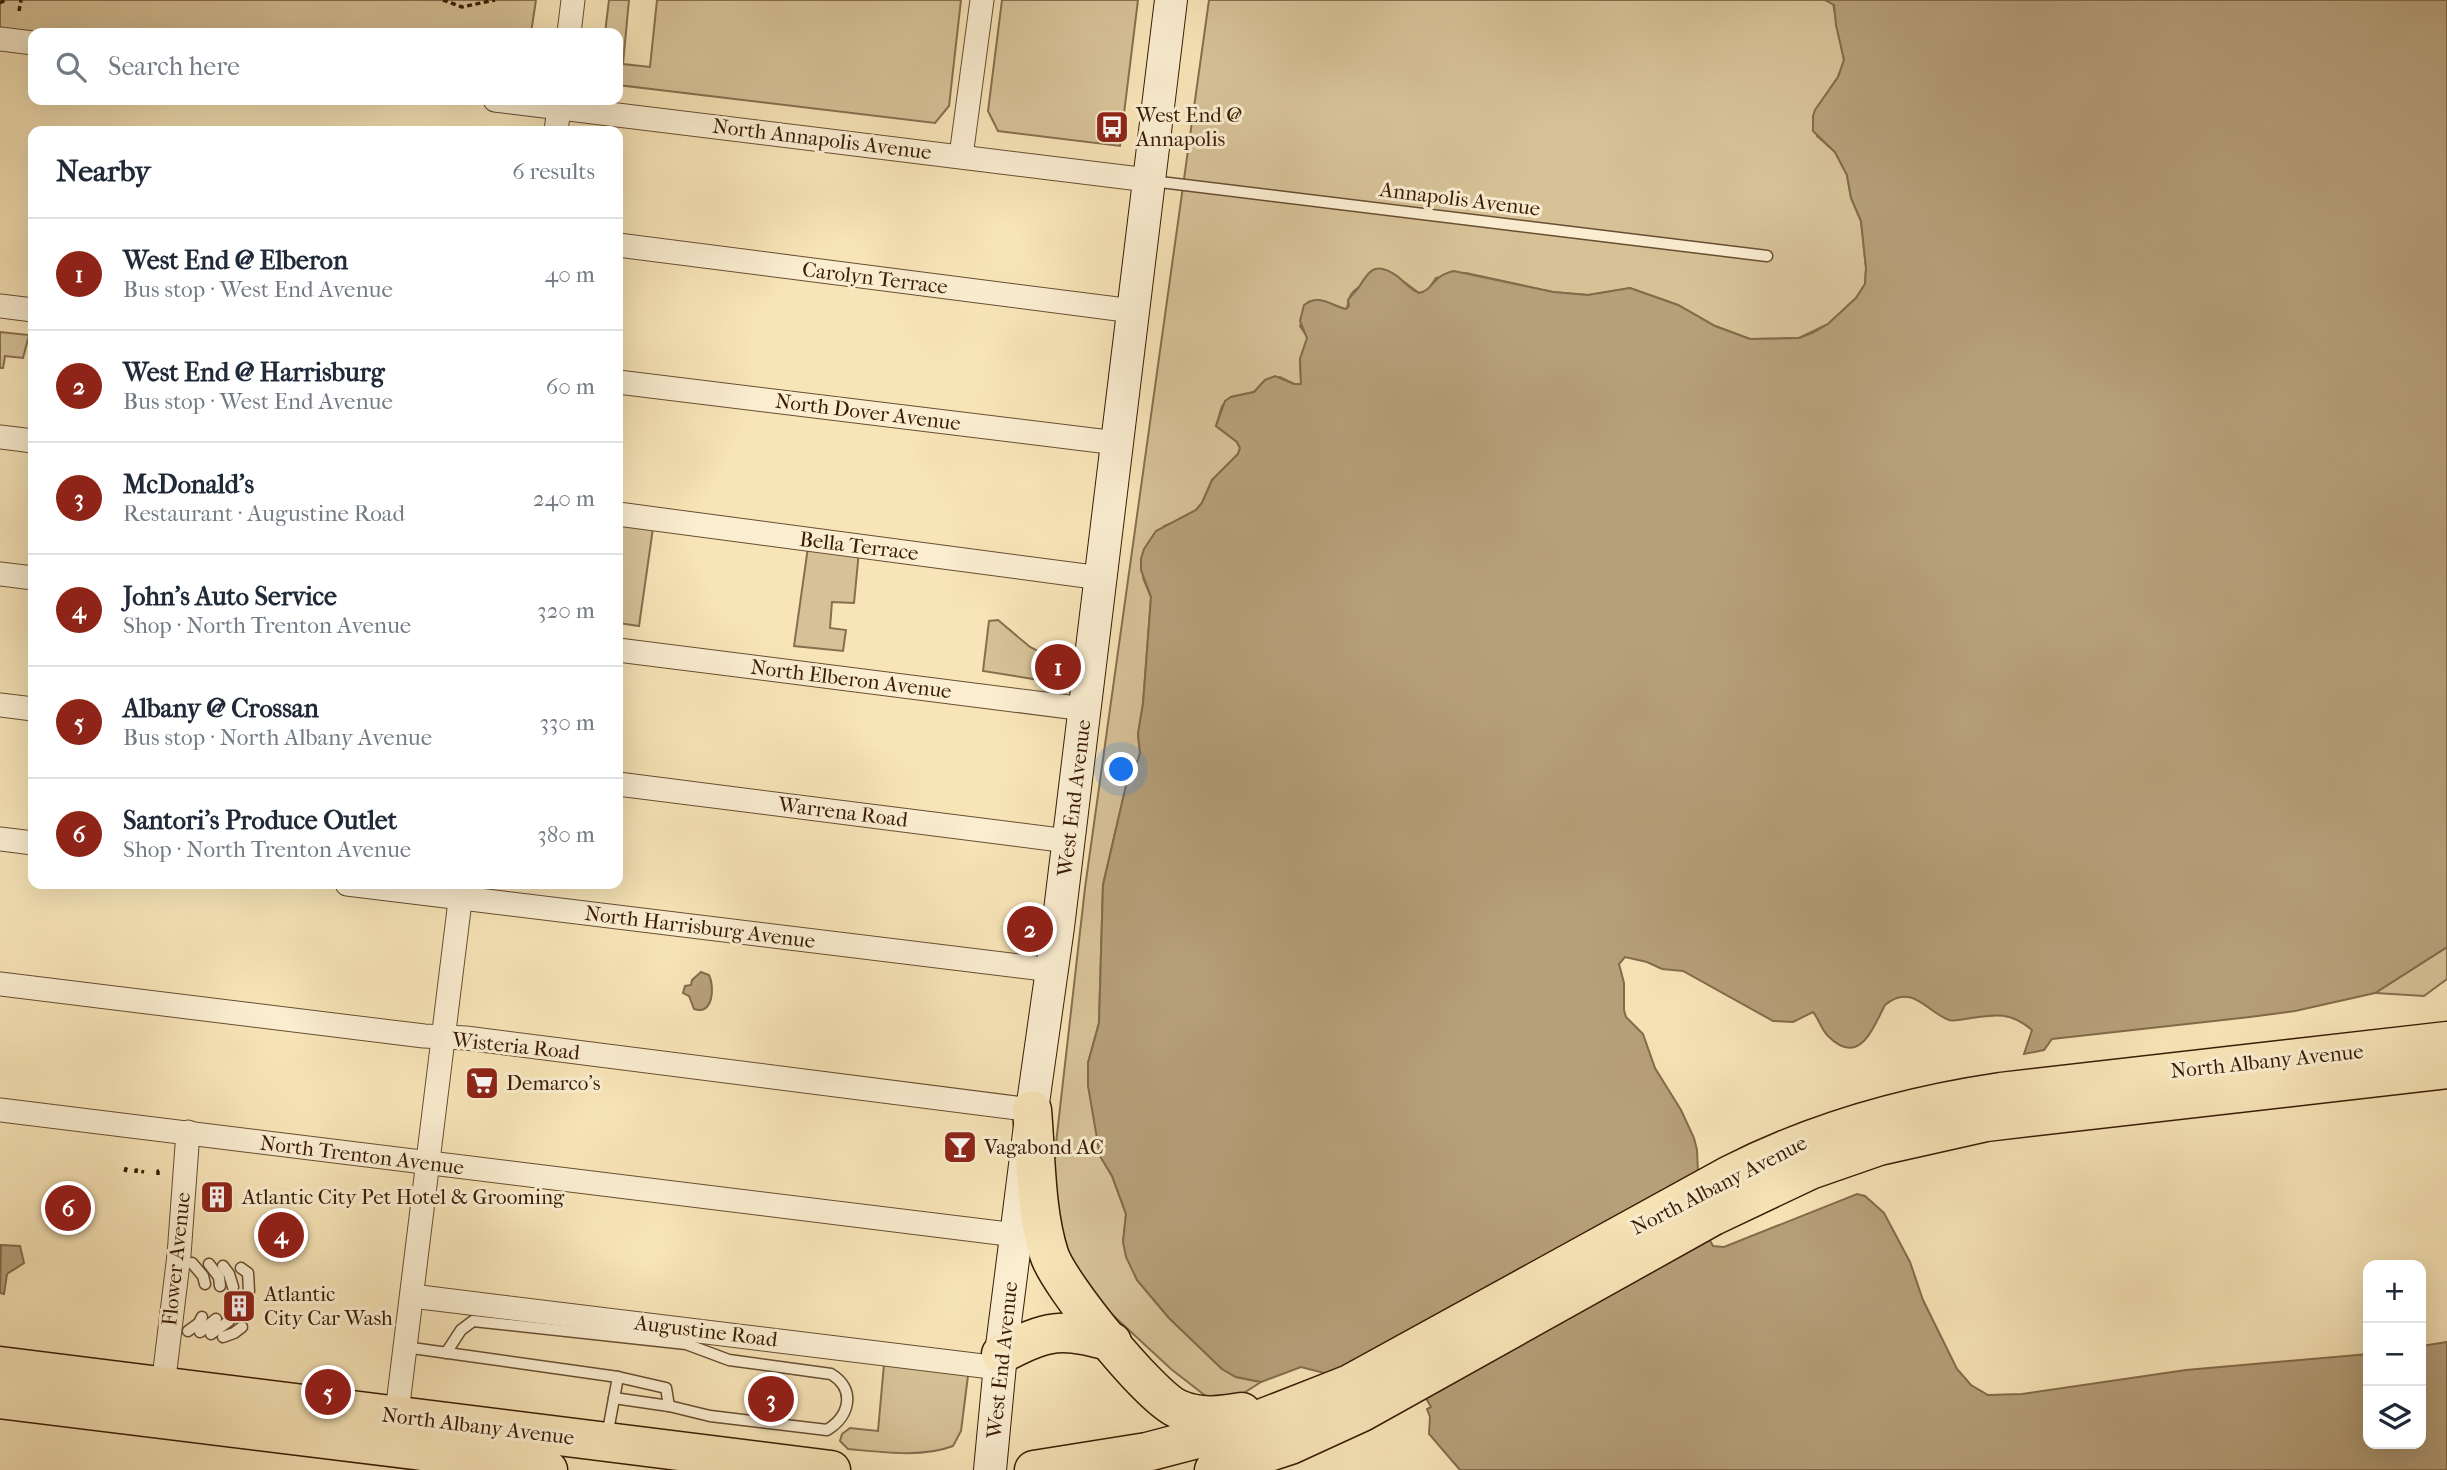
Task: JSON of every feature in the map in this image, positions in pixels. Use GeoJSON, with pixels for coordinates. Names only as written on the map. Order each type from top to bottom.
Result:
{"type":"FeatureCollection","features":[{"type":"Feature","properties":{"kind":"highway","name":"North Albany Avenue"},"geometry":{"type":"LineString","coordinates":[[1214,1470],[1290,1445],[1356,1398],[1737,1188],[1789,1147],[1846,1126],[1965,1097],[2447,1041]]}},
{"type":"Feature","properties":{"kind":"highway","name":"North Albany Avenue"},"geometry":{"type":"LineString","coordinates":[[1737,1188],[1879,1146],[1952,1128],[2024,1117],[2447,1069]]}},
{"type":"Feature","properties":{"kind":"highway"},"geometry":{"type":"LineString","coordinates":[[1031,1110],[1041,1214],[1053,1265],[1068,1289],[1158,1395],[1184,1412],[1208,1416],[1313,1400]]}},
{"type":"Feature","properties":{"kind":"highway"},"geometry":{"type":"LineString","coordinates":[[1000,1361],[1035,1338],[1059,1332],[1083,1334],[1112,1342]]}},
{"type":"Feature","properties":{"kind":"highway","name":"North Albany Avenue"},"geometry":{"type":"LineString","coordinates":[[0,1366],[163,1386],[397,1432],[548,1470]]}},
{"type":"Feature","properties":{"kind":"highway","name":"North Albany Avenue"},"geometry":{"type":"LineString","coordinates":[[1034,1470],[1147,1452],[1235,1429],[1313,1400],[1356,1398]]}},
{"type":"Feature","properties":{"kind":"highway","name":"North Albany Avenue"},"geometry":{"type":"LineString","coordinates":[[0,1399],[397,1432],[606,1442],[831,1470]]}},
{"type":"Feature","properties":{"kind":"main road","name":"West End Avenue"},"geometry":{"type":"LineString","coordinates":[[990,1470],[1000,1361],[1031,1110],[1069,841],[1171,0]]}},
{"type":"Feature","properties":{"kind":"street"},"geometry":{"type":"LineString","coordinates":[[570,28],[573,0]]}},
{"type":"Feature","properties":{"kind":"street"},"geometry":{"type":"LineString","coordinates":[[961,156],[982,0]]}},
{"type":"Feature","properties":{"kind":"street"},"geometry":{"type":"LineString","coordinates":[[0,38],[28,42]]}},
{"type":"Feature","properties":{"kind":"street","name":"North Annapolis Avenue"},"geometry":{"type":"LineString","coordinates":[[519,105],[558,113],[961,156],[1148,180]]}},
{"type":"Feature","properties":{"kind":"street","name":"Carolyn Terrace"},"geometry":{"type":"LineString","coordinates":[[623,246],[1133,311]]}},
{"type":"Feature","properties":{"kind":"street"},"geometry":{"type":"LineString","coordinates":[[0,306],[28,309]]}},
{"type":"Feature","properties":{"kind":"street","name":"North Dover Avenue"},"geometry":{"type":"LineString","coordinates":[[623,383],[1117,443]]}},
{"type":"Feature","properties":{"kind":"street"},"geometry":{"type":"LineString","coordinates":[[0,437],[28,440]]}},
{"type":"Feature","properties":{"kind":"street","name":"Bella Terrace"},"geometry":{"type":"LineString","coordinates":[[623,515],[1101,578]]}},
{"type":"Feature","properties":{"kind":"street"},"geometry":{"type":"LineString","coordinates":[[0,574],[28,577]]}},
{"type":"Feature","properties":{"kind":"street","name":"North Elberon Avenue"},"geometry":{"type":"LineString","coordinates":[[623,651],[1085,709]]}},
{"type":"Feature","properties":{"kind":"street"},"geometry":{"type":"LineString","coordinates":[[0,705],[28,708]]}},
{"type":"Feature","properties":{"kind":"street","name":"Warrena Road"},"geometry":{"type":"LineString","coordinates":[[623,785],[1069,841]]}},
{"type":"Feature","properties":{"kind":"street"},"geometry":{"type":"LineString","coordinates":[[0,839],[28,843]]}},
{"type":"Feature","properties":{"kind":"street","name":"North Harrisburg Avenue"},"geometry":{"type":"LineString","coordinates":[[429,889],[462,891],[1052,970]]}},
{"type":"Feature","properties":{"kind":"street"},"geometry":{"type":"LineString","coordinates":[[397,1432],[405,1347],[462,891]]}},
{"type":"Feature","properties":{"kind":"street","name":"Wisteria Road"},"geometry":{"type":"LineString","coordinates":[[0,984],[444,1038],[466,1038],[1031,1110]]}},
{"type":"Feature","properties":{"kind":"street","name":"North Trenton Avenue"},"geometry":{"type":"LineString","coordinates":[[0,1110],[1016,1235]]}},
{"type":"Feature","properties":{"kind":"street","name":"Flower Avenue"},"geometry":{"type":"LineString","coordinates":[[163,1386],[179,1255],[188,1132]]}},
{"type":"Feature","properties":{"kind":"street","name":"Augustine Road"},"geometry":{"type":"LineString","coordinates":[[412,1296],[1000,1361]]}},
{"type":"Feature","properties":{"kind":"lane","name":"Annapolis Avenue"},"geometry":{"type":"LineString","coordinates":[[1148,180],[1767,256]]}},
{"type":"Feature","properties":{"kind":"lane"},"geometry":{"type":"LineString","coordinates":[[192,1263],[203,1276],[205,1284]]}},
{"type":"Feature","properties":{"kind":"lane"},"geometry":{"type":"LineString","coordinates":[[209,1264],[215,1269],[220,1286]]}},
{"type":"Feature","properties":{"kind":"lane"},"geometry":{"type":"LineString","coordinates":[[223,1266],[233,1287]]}},
{"type":"Feature","properties":{"kind":"lane"},"geometry":{"type":"LineString","coordinates":[[241,1268],[248,1273],[249,1291]]}},
{"type":"Feature","properties":{"kind":"lane"},"geometry":{"type":"LineString","coordinates":[[200,1332],[199,1323],[202,1317]]}},
{"type":"Feature","properties":{"kind":"lane"},"geometry":{"type":"LineString","coordinates":[[200,1332],[216,1319]]}},
{"type":"Feature","properties":{"kind":"lane"},"geometry":{"type":"LineString","coordinates":[[200,1332],[229,1321]]}},
{"type":"Feature","properties":{"kind":"lane"},"geometry":{"type":"LineString","coordinates":[[446,1353],[461,1330],[473,1321],[581,1331],[686,1344],[729,1360],[831,1374],[842,1380],[848,1401],[843,1414],[827,1430],[710,1416],[669,1406],[614,1398]]}},
{"type":"Feature","properties":{"kind":"lane"},"geometry":{"type":"LineString","coordinates":[[223,1337],[242,1326]]}},
{"type":"Feature","properties":{"kind":"lane"},"geometry":{"type":"LineString","coordinates":[[405,1347],[618,1377],[666,1388],[669,1406]]}},
{"type":"Feature","properties":{"kind":"lane"},"geometry":{"type":"LineString","coordinates":[[606,1442],[618,1377]]}},
{"type":"Feature","properties":{"kind":"path"},"geometry":{"type":"LineString","coordinates":[[0,3],[5,0]]}},
{"type":"Feature","properties":{"kind":"path"},"geometry":{"type":"LineString","coordinates":[[19,11],[20,0]]}},
{"type":"Feature","properties":{"kind":"path"},"geometry":{"type":"LineString","coordinates":[[443,0],[463,7],[495,0]]}},
{"type":"Feature","properties":{"kind":"path"},"geometry":{"type":"LineString","coordinates":[[125,1172],[127,1165]]}},
{"type":"Feature","properties":{"kind":"path"},"geometry":{"type":"LineString","coordinates":[[136,1173],[136,1170],[144,1172]]}},
{"type":"Feature","properties":{"kind":"shaded area"},"geometry":{"type":"Polygon","coordinates":[[[0,0],[536,0],[532,28],[28,28],[28,34],[0,39],[0,0]]]}},
{"type":"Feature","properties":{"kind":"shaded area"},"geometry":{"type":"Polygon","coordinates":[[[609,0],[629,0],[623,64],[623,28],[606,28],[609,0]]]}},
{"type":"Feature","properties":{"kind":"shaded area"},"geometry":{"type":"Polygon","coordinates":[[[657,0],[961,0],[949,106],[935,123],[623,86],[623,64],[650,67],[657,0]]]}},
{"type":"Feature","properties":{"kind":"shaded area"},"geometry":{"type":"Polygon","coordinates":[[[1002,0],[1138,0],[1120,146],[998,131],[988,111],[1002,0]]]}},
{"type":"Feature","properties":{"kind":"shaded area"},"geometry":{"type":"Polygon","coordinates":[[[1209,0],[1825,0],[1833,3],[1844,60],[1838,77],[1815,111],[1817,136],[1835,152],[1847,175],[1851,198],[1861,221],[1866,268],[1865,284],[1856,298],[1828,324],[1799,338],[1750,339],[1715,326],[1678,305],[1630,288],[1588,295],[1553,292],[1466,273],[1436,278],[1427,291],[1419,293],[1395,275],[1369,282],[1356,289],[1346,310],[1323,302],[1308,302],[1300,326],[1308,338],[1300,359],[1301,384],[1294,384],[1280,377],[1265,380],[1254,392],[1231,397],[1222,406],[1216,426],[1237,442],[1240,448],[1238,454],[1212,480],[1196,510],[1188,517],[1164,526],[1143,578],[1151,597],[1143,704],[1138,734],[1140,753],[1128,777],[1103,885],[1099,1023],[1088,1063],[1100,1156],[1112,1176],[1126,1214],[1123,1242],[1137,1280],[1169,1318],[1222,1369],[1236,1377],[1261,1382],[1242,1394],[1207,1397],[1171,1369],[1090,1294],[1071,1272],[1049,1205],[1085,888],[1209,0]]]}},
{"type":"Feature","properties":{"kind":"shaded area"},"geometry":{"type":"Polygon","coordinates":[[[1825,0],[2447,0],[2447,947],[2375,993],[2295,1011],[2052,1039],[2044,1050],[2024,1054],[2032,1030],[2017,1020],[1996,1015],[1951,1021],[1919,1001],[1903,997],[1885,1005],[1863,1042],[1848,1048],[1828,1036],[1813,1012],[1793,1022],[1773,1021],[1683,971],[1662,969],[1625,957],[1619,964],[1624,983],[1626,1017],[1643,1034],[1655,1068],[1681,1110],[1694,1138],[1699,1194],[1707,1235],[1713,1246],[1724,1247],[1857,1194],[1865,1196],[1884,1213],[1910,1262],[1923,1300],[1957,1369],[1971,1385],[1988,1395],[2022,1394],[2186,1370],[2363,1354],[2363,1449],[2426,1449],[2426,1345],[2447,1342],[2447,1470],[1460,1470],[1429,1434],[1430,1417],[1427,1409],[1431,1407],[1422,1391],[1352,1373],[1324,1373],[1301,1367],[1261,1382],[1236,1377],[1222,1369],[1169,1318],[1137,1280],[1126,1257],[1123,1242],[1126,1214],[1112,1176],[1100,1156],[1088,1086],[1088,1063],[1099,1023],[1103,885],[1128,777],[1140,753],[1138,734],[1143,704],[1151,597],[1141,570],[1141,559],[1156,531],[1196,510],[1212,480],[1238,454],[1240,448],[1237,442],[1216,426],[1225,401],[1254,392],[1265,380],[1275,376],[1301,384],[1300,359],[1307,338],[1300,321],[1304,305],[1320,300],[1346,309],[1349,306],[1348,300],[1366,276],[1378,268],[1390,271],[1419,293],[1428,289],[1441,276],[1454,271],[1553,292],[1588,295],[1630,288],[1678,305],[1715,326],[1750,339],[1799,338],[1828,324],[1856,298],[1865,284],[1866,268],[1861,221],[1851,198],[1847,175],[1835,152],[1813,131],[1815,110],[1838,77],[1844,60],[1834,5],[1825,0]]]}},
{"type":"Feature","properties":{"kind":"shaded area"},"geometry":{"type":"Polygon","coordinates":[[[0,332],[28,335],[23,358],[5,356],[3,368],[0,368],[0,332]]]}},
{"type":"Feature","properties":{"kind":"shaded area"},"geometry":{"type":"Polygon","coordinates":[[[623,524],[653,528],[639,626],[623,624],[623,524]]]}},
{"type":"Feature","properties":{"kind":"shaded area"},"geometry":{"type":"Polygon","coordinates":[[[808,547],[859,551],[854,603],[832,602],[830,628],[846,630],[843,651],[794,646],[808,547]]]}},
{"type":"Feature","properties":{"kind":"shaded area"},"geometry":{"type":"Polygon","coordinates":[[[998,620],[1030,647],[1055,660],[1052,682],[983,671],[989,621],[998,620]]]}},
{"type":"Feature","properties":{"kind":"shaded area"},"geometry":{"type":"Polygon","coordinates":[[[2447,947],[2447,979],[2424,996],[2375,993],[2447,947]]]}},
{"type":"Feature","properties":{"kind":"shaded area"},"geometry":{"type":"Polygon","coordinates":[[[701,972],[709,975],[712,993],[709,1004],[700,1010],[694,1009],[689,996],[683,993],[685,986],[691,985],[692,980],[701,972]]]}},
{"type":"Feature","properties":{"kind":"shaded area"},"geometry":{"type":"Polygon","coordinates":[[[1,1245],[20,1246],[24,1263],[7,1274],[4,1294],[0,1293],[1,1245]]]}},
{"type":"Feature","properties":{"kind":"shaded area"},"geometry":{"type":"Polygon","coordinates":[[[884,1364],[969,1368],[961,1431],[953,1446],[928,1452],[888,1453],[848,1449],[840,1441],[842,1434],[850,1428],[878,1431],[884,1364]]]}},
{"type":"Feature","properties":{"kind":"place","name":"West End @ Annapolis"},"geometry":{"type":"Point","coordinates":[1112,127]}},
{"type":"Feature","properties":{"kind":"place","name":"West End @ Elberon"},"geometry":{"type":"Point","coordinates":[1058,667]}},
{"type":"Feature","properties":{"kind":"place","name":"West End @ Harrisburg"},"geometry":{"type":"Point","coordinates":[1030,929]}},
{"type":"Feature","properties":{"kind":"place","name":"Demarco's"},"geometry":{"type":"Point","coordinates":[482,1083]}},
{"type":"Feature","properties":{"kind":"place","name":"Vagabond AC"},"geometry":{"type":"Point","coordinates":[960,1147]}},
{"type":"Feature","properties":{"kind":"place","name":"Atlantic City Pet Hotel & Grooming"},"geometry":{"type":"Point","coordinates":[217,1197]}},
{"type":"Feature","properties":{"kind":"place","name":"Santori's Produce Outlet"},"geometry":{"type":"Point","coordinates":[68,1208]}},
{"type":"Feature","properties":{"kind":"place","name":"John's Auto Service"},"geometry":{"type":"Point","coordinates":[281,1235]}},
{"type":"Feature","properties":{"kind":"place","name":"Atlantic City Car Wash"},"geometry":{"type":"Point","coordinates":[239,1306]}},
{"type":"Feature","properties":{"kind":"place","name":"Albany @ Crossan"},"geometry":{"type":"Point","coordinates":[328,1392]}},
{"type":"Feature","properties":{"kind":"place","name":"McDonald's"},"geometry":{"type":"Point","coordinates":[771,1399]}}]}
